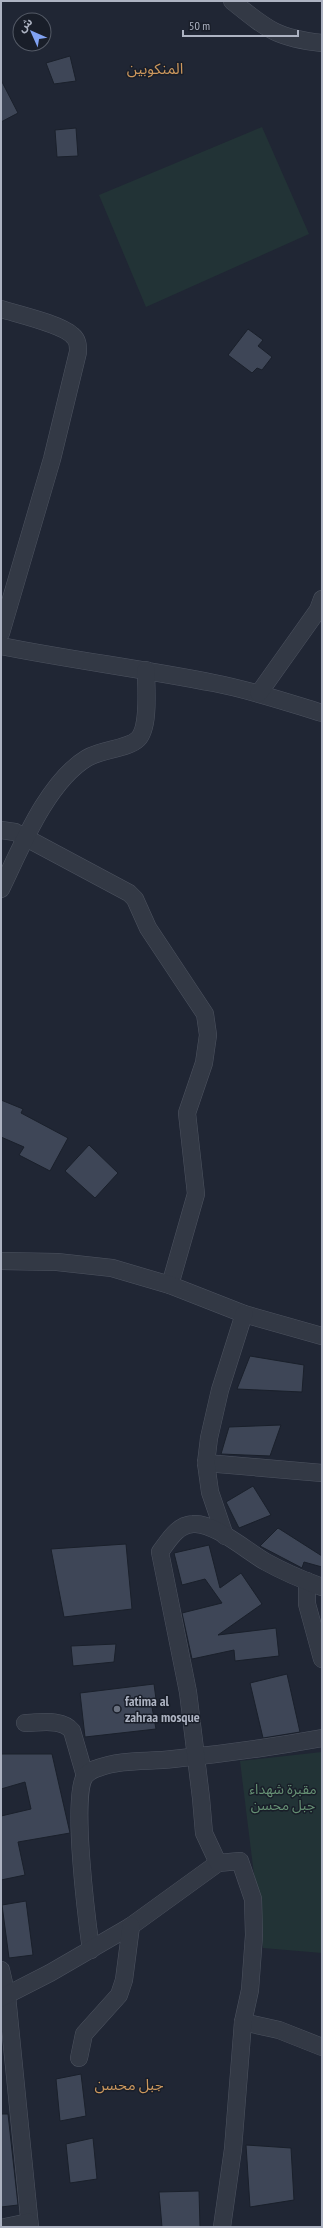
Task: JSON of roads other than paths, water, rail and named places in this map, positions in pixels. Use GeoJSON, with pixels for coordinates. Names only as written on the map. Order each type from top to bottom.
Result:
{"type":"FeatureCollection","features":[{"type":"Feature","properties":{"kind":"street"},"geometry":{"type":"LineString","coordinates":[[232,1],[270,30],[284,37],[322,43]]}},
{"type":"Feature","properties":{"kind":"street"},"geometry":{"type":"LineString","coordinates":[[1,309],[61,328],[72,335],[78,343],[78,352],[52,459],[1,633]]}},
{"type":"Feature","properties":{"kind":"street"},"geometry":{"type":"LineString","coordinates":[[259,693],[318,610],[322,600]]}},
{"type":"Feature","properties":{"kind":"street"},"geometry":{"type":"LineString","coordinates":[[1,646],[53,656],[146,670],[259,693],[322,713]]}},
{"type":"Feature","properties":{"kind":"street"},"geometry":{"type":"LineString","coordinates":[[1,889],[46,803],[66,777],[86,758],[102,751],[131,744],[138,739],[144,731],[146,670]]}},
{"type":"Feature","properties":{"kind":"street"},"geometry":{"type":"LineString","coordinates":[[1,830],[14,832],[129,893],[135,899],[148,928],[205,1014],[208,1035],[204,1064],[188,1113],[196,1194],[170,1285]]}},
{"type":"Feature","properties":{"kind":"street"},"geometry":{"type":"LineString","coordinates":[[1,1261],[87,1264],[112,1268],[170,1285],[244,1314],[322,1336]]}},
{"type":"Feature","properties":{"kind":"street"},"geometry":{"type":"LineString","coordinates":[[225,1536],[210,1492],[206,1463],[209,1438],[220,1390],[244,1314]]}},
{"type":"Feature","properties":{"kind":"street"},"geometry":{"type":"LineString","coordinates":[[206,1463],[322,1473]]}},
{"type":"Feature","properties":{"kind":"street"},"geometry":{"type":"LineString","coordinates":[[218,1863],[204,1833],[188,1692],[160,1552],[172,1534],[184,1526],[194,1524],[206,1526],[225,1536],[265,1562],[314,1584],[307,1604],[322,1659]]}},
{"type":"Feature","properties":{"kind":"street"},"geometry":{"type":"LineString","coordinates":[[25,1723],[62,1723],[68,1726],[72,1731],[85,1776],[81,1791],[80,1814],[82,1870],[90,1950]]}},
{"type":"Feature","properties":{"kind":"street"},"geometry":{"type":"LineString","coordinates":[[85,1776],[97,1768],[121,1763],[196,1757],[262,1749],[322,1738]]}},
{"type":"Feature","properties":{"kind":"street"},"geometry":{"type":"LineString","coordinates":[[4,1997],[50,1973],[131,1926],[218,1863],[240,1861],[253,1899],[252,1967],[243,2022],[233,2149],[222,2227]]}},
{"type":"Feature","properties":{"kind":"street"},"geometry":{"type":"LineString","coordinates":[[79,2058],[84,2034],[119,1995],[124,1980],[131,1926]]}},
{"type":"Feature","properties":{"kind":"street"},"geometry":{"type":"LineString","coordinates":[[1,1970],[30,2224],[5,2227]]}},
{"type":"Feature","properties":{"kind":"street"},"geometry":{"type":"LineString","coordinates":[[243,2022],[279,2030],[322,2048]]}},
{"type":"Feature","properties":{"kind":"place","name":"fatima al zahraa mosque"},"geometry":{"type":"Point","coordinates":[117,1709]}},
{"type":"Feature","properties":{"kind":"district","name":"المنكوبين"},"geometry":{"type":"Point","coordinates":[155,68]}},
{"type":"Feature","properties":{"kind":"district","name":"جبل محسن"},"geometry":{"type":"Point","coordinates":[129,2084]}},
{"type":"Feature","properties":{"kind":"park label","name":"مقبرة شهداء جبل محسن"},"geometry":{"type":"Point","coordinates":[283,1798]}}]}
